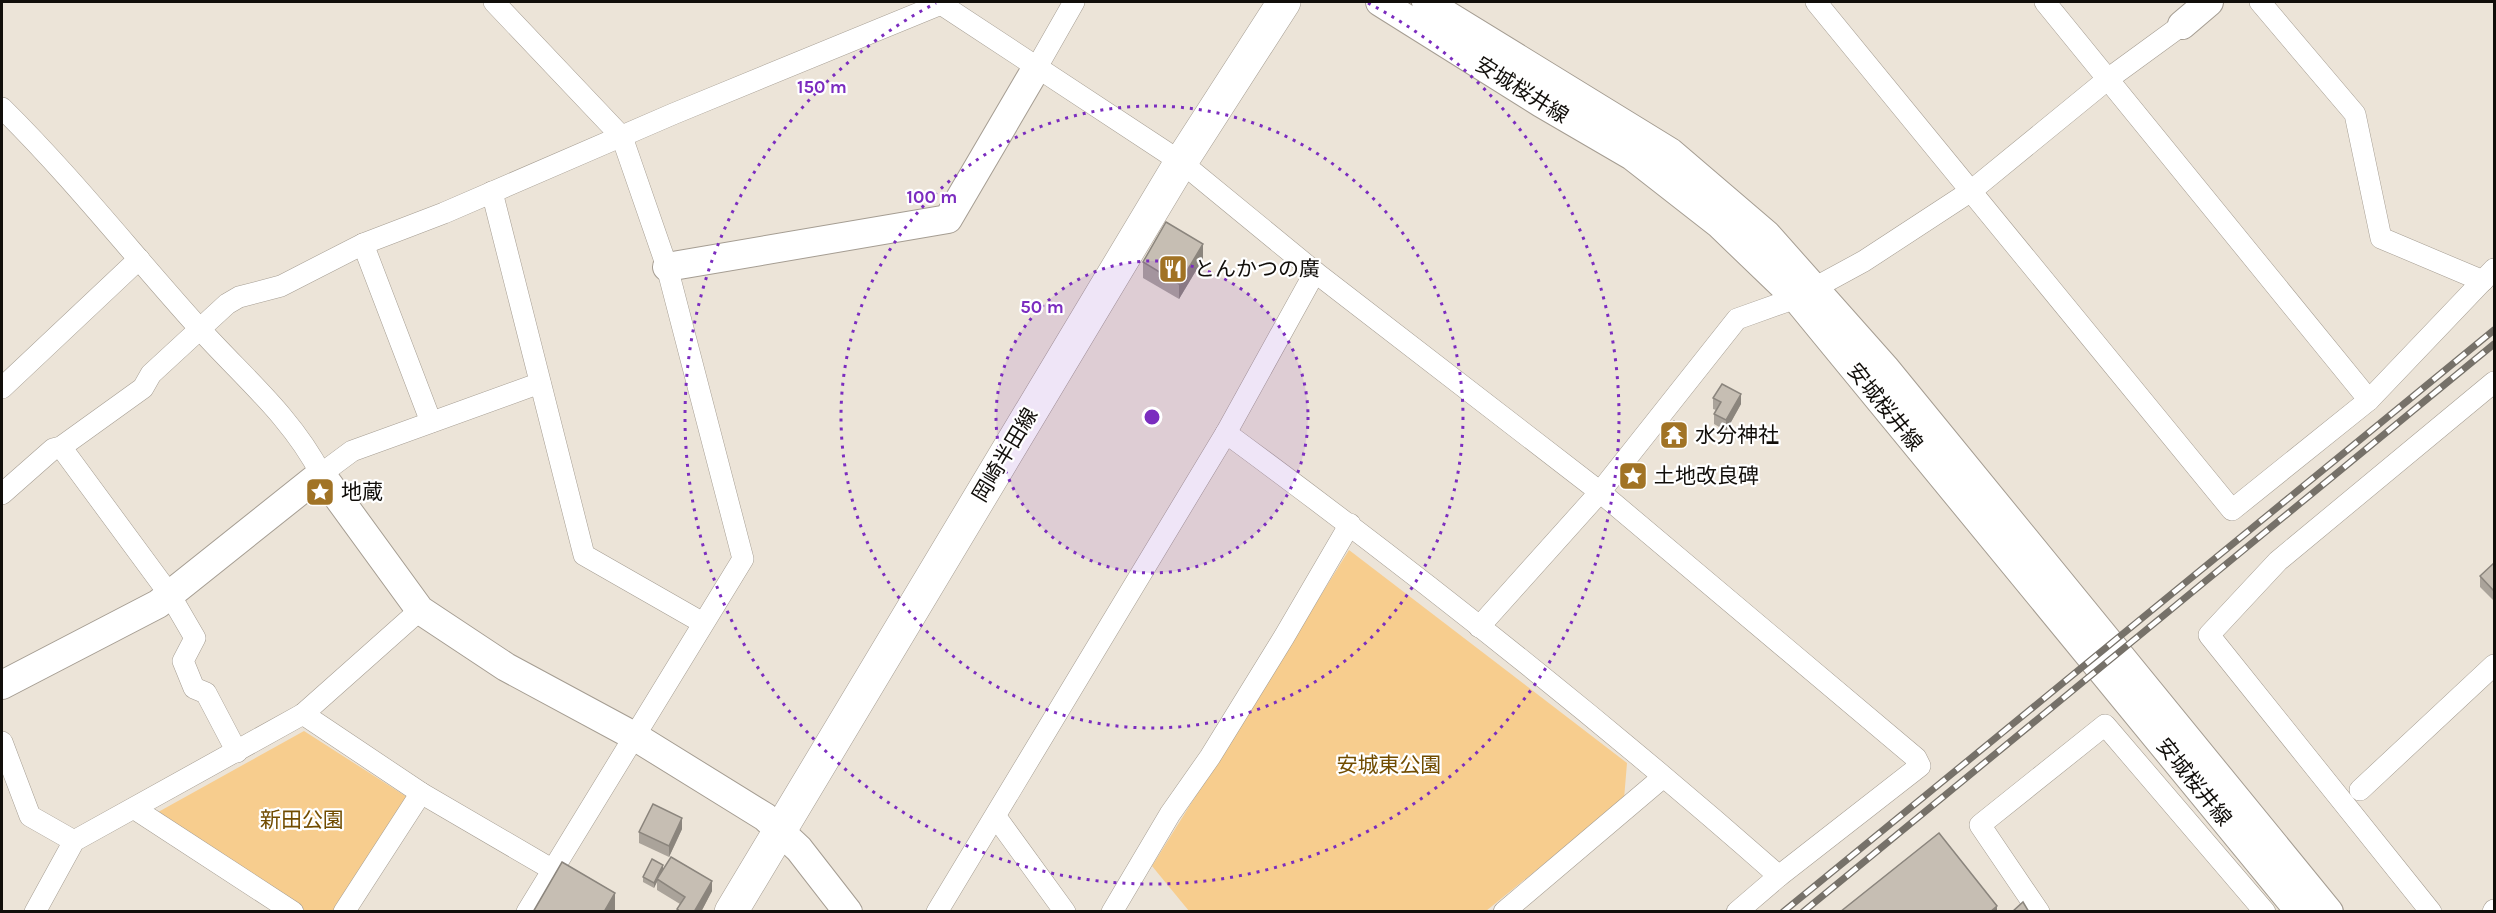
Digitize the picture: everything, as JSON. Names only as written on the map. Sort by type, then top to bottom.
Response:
[{"type":"main road","name":"岡崎半田線","points":[[731,912],[779,828],[1181,162],[1284,2]]},
{"type":"main road","name":"安城桜井線","points":[[1380,2],[1424,7],[1632,156],[1805,292],[1909,397],[2329,912]]},
{"type":"main road","points":[[2182,25],[2209,2]]},
{"type":"main road","points":[[667,267],[948,219],[1037,67]]},
{"type":"main road","name":"安城桜井線","points":[[1805,292],[2300,912]]},
{"type":"main road","points":[[2,685],[158,604],[321,474],[420,610],[506,667],[634,736],[779,828],[799,849],[848,912]]},
{"type":"street","points":[[494,2],[622,137],[667,267],[743,559],[527,912]]},
{"type":"street","points":[[1037,67],[1074,2]]},
{"type":"street","points":[[1816,2],[2232,510],[2369,400],[2491,274],[2381,238],[2355,114],[2260,2]]},
{"type":"street","points":[[2045,2],[2369,400]]},
{"type":"street","points":[[2,494],[53,449],[61,447],[143,388],[151,374],[227,304],[239,297],[281,286],[363,244],[941,4],[1181,162],[1315,272],[1600,492],[1916,758],[1920,766],[1779,876],[1737,912]]},
{"type":"street","points":[[1479,627],[1600,492],[1737,319],[1805,292],[1864,261],[1971,191],[2108,79],[2182,25]]},
{"type":"street","points":[[2,108],[200,330],[262,391],[309,451],[321,474],[352,451],[540,383]]},
{"type":"street","points":[[492,192],[584,555],[703,623]]},
{"type":"street","points":[[363,244],[431,422]]},
{"type":"street","points":[[2,388],[139,259]]},
{"type":"street","points":[[937,912],[1226,433],[1315,272]]},
{"type":"street","points":[[2431,912],[2209,634],[2278,561],[2494,382]]},
{"type":"street","points":[[1226,433],[1350,524],[1479,627],[1779,876]]},
{"type":"street","points":[[61,447],[170,595],[195,638],[183,661],[194,688],[206,693],[237,752]]},
{"type":"street","points":[[1112,912],[1170,814],[1210,757],[1284,637],[1350,524]]},
{"type":"street","points":[[35,912],[74,841],[303,714],[420,610]]},
{"type":"street","points":[[2360,790],[2494,665]]},
{"type":"street","points":[[303,714],[421,793],[553,870]]},
{"type":"street","points":[[2039,912],[1980,825],[2106,725],[2265,912]]},
{"type":"street","points":[[2,742],[30,816],[74,841]]},
{"type":"street","points":[[1504,912],[1662,777]]},
{"type":"street","points":[[344,912],[421,793]]},
{"type":"street","points":[[135,809],[293,912]]},
{"type":"street","points":[[996,817],[1065,912]]},
{"type":"green space","name":"安城東公園","points":[[1349,550],[1627,763],[1624,799],[1486,911],[1189,911],[1152,866]]},
{"type":"green space","name":"新田公園","points":[[304,731],[407,797],[336,911],[302,911],[151,816]]},
{"type":"building","points":[[1166,222],[1203,244],[1179,284],[1143,262]]},
{"type":"building","points":[[1722,384],[1741,394],[1726,420],[1714,414],[1721,402],[1713,398]]},
{"type":"building","points":[[1674,421],[1682,429],[1673,438],[1665,430]]},
{"type":"building","points":[[2494,563],[2494,591],[2480,576]]},
{"type":"building","points":[[653,804],[682,818],[669,846],[639,832]]},
{"type":"building","points":[[1939,833],[1997,906],[1990,912],[1840,912]]},
{"type":"building","points":[[671,857],[712,881],[694,912],[681,912],[677,909],[685,897],[657,879]]},
{"type":"building","points":[[652,859],[663,865],[654,883],[643,877]]},
{"type":"building","points":[[562,862],[615,893],[604,912],[533,912]]},
{"type":"building","points":[[2023,902],[2029,912],[2012,912]]},
{"type":"railway","points":[[1783,912],[2494,330]]},
{"type":"railway","points":[[1803,912],[2494,344]]},
{"type":"place","name":"とんかつの廣","points":[[1173,269]]},
{"type":"place","name":"水分神社","points":[[1674,435]]},
{"type":"place","name":"土地改良碑","points":[[1633,476]]},
{"type":"place","name":"地蔵","points":[[320,492]]}]
